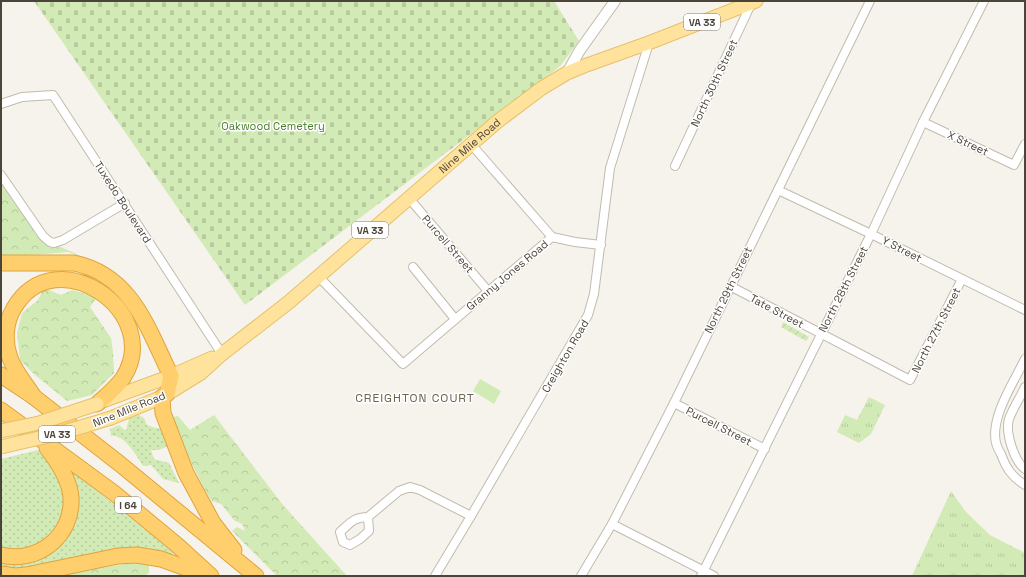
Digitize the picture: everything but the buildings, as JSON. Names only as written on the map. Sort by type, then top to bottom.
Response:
[{"type":"highway","points":[[1,262],[74,263],[84,265],[111,278],[122,288],[138,310],[171,376],[164,396],[163,413],[186,473],[213,522],[251,571]]},
{"type":"highway","points":[[34,397],[15,368],[8,353],[6,334],[10,318],[19,302],[25,295],[36,287],[57,280],[70,280],[90,285],[110,300],[123,317],[130,333],[132,347],[129,366],[119,383],[97,404]]},
{"type":"highway","name":"I 64","points":[[1,375],[34,397],[120,464],[251,571]]},
{"type":"highway","name":"I 64","points":[[1,410],[114,493],[177,545],[210,576]]},
{"type":"highway","points":[[1,555],[20,557],[40,552],[57,539],[68,521],[71,508],[71,498],[68,483],[59,466],[41,439]]},
{"type":"highway","points":[[1,574],[15,576],[26,575],[118,556],[137,555],[161,559],[210,576]]},
{"type":"main road","name":"Nine Mile Road","points":[[1,447],[61,433],[111,418],[164,396],[201,373],[222,354],[269,318],[408,197],[522,101],[567,73],[649,43],[753,2]]},
{"type":"main road","name":"Nine Mile Road","points":[[1,431],[39,423],[97,404],[171,376],[222,354]]},
{"type":"street","points":[[567,73],[581,49],[615,1]]},
{"type":"street","name":"North 29th Street","points":[[582,576],[612,524],[674,402],[870,1]]},
{"type":"street","name":"North 28th Street","points":[[702,573],[871,234],[923,122],[984,1]]},
{"type":"street","name":"North 30th Street","points":[[674,166],[753,2]]},
{"type":"street","name":"Creighton Road","points":[[437,575],[588,315],[594,294],[610,168],[649,43]]},
{"type":"street","name":"Tuxedo Boulevard","points":[[1,104],[22,97],[53,95],[222,354]]},
{"type":"street","name":"X Street","points":[[923,122],[1014,165],[1025,144]]},
{"type":"street","points":[[471,144],[552,237],[575,242],[601,245]]},
{"type":"street","points":[[1,175],[43,236],[50,242],[58,242],[124,203]]},
{"type":"street","name":"Y Street","points":[[778,190],[1025,310]]},
{"type":"street","name":"Purcell Street","points":[[408,197],[488,290]]},
{"type":"street","name":"Granny Jones Road","points":[[318,276],[403,364],[552,237]]},
{"type":"street","points":[[413,267],[458,316]]},
{"type":"street","name":"North 27th Street","points":[[910,380],[962,279]]},
{"type":"street","name":"Tate Street","points":[[730,286],[910,380]]},
{"type":"street","points":[[1025,359],[999,412],[996,431],[996,442],[1006,468],[1016,479],[1025,485]]},
{"type":"street","points":[[1025,387],[1009,420],[1010,438],[1015,456],[1021,466],[1025,469]]},
{"type":"street","name":"Purcell Street","points":[[674,402],[764,449]]},
{"type":"street","points":[[368,517],[399,491],[410,487],[420,490],[471,516]]},
{"type":"street","points":[[612,524],[702,573],[714,576]]},
{"type":"green space","name":"Oakwood Cemetery","points":[[34,1],[554,1],[579,41],[561,65],[554,71],[245,305]]},
{"type":"green space","points":[[1,181],[37,236],[85,258],[68,252],[1,256]]},
{"type":"green space","points":[[44,288],[61,295],[72,290],[97,297],[90,307],[111,338],[114,373],[92,395],[67,401],[35,375],[20,360],[17,333],[22,313],[38,300]]},
{"type":"green space","points":[[783,322],[809,337],[806,341],[781,327]]},
{"type":"green space","points":[[480,379],[501,391],[494,404],[473,391]]},
{"type":"green space","points":[[869,397],[885,405],[871,434],[859,443],[837,432],[845,415],[857,420]]},
{"type":"green space","points":[[138,414],[144,418],[147,425],[156,428],[163,428],[168,446],[159,450],[151,450],[154,459],[169,463],[179,483],[163,479],[151,465],[143,466],[130,446],[121,438],[111,436],[110,429],[119,425],[126,431],[129,418]]},
{"type":"green space","points":[[214,415],[283,505],[347,576],[277,576],[232,531],[237,527],[245,531],[242,524],[235,521],[221,504],[212,501],[169,418],[178,416],[190,430]]},
{"type":"green space","points":[[38,450],[50,463],[67,497],[59,528],[33,550],[1,550],[1,459]]},
{"type":"green space","points":[[70,469],[174,553],[167,556],[26,571],[1,570],[1,561],[37,560],[58,548],[70,534],[76,515]]},
{"type":"green space","points":[[951,491],[966,512],[990,535],[1025,553],[1025,576],[912,576]]},
{"type":"green space","points":[[131,563],[149,564],[149,573],[144,576],[53,576]]},
{"type":"district","name":"CREIGHTON COURT","points":[[415,398]]}]
